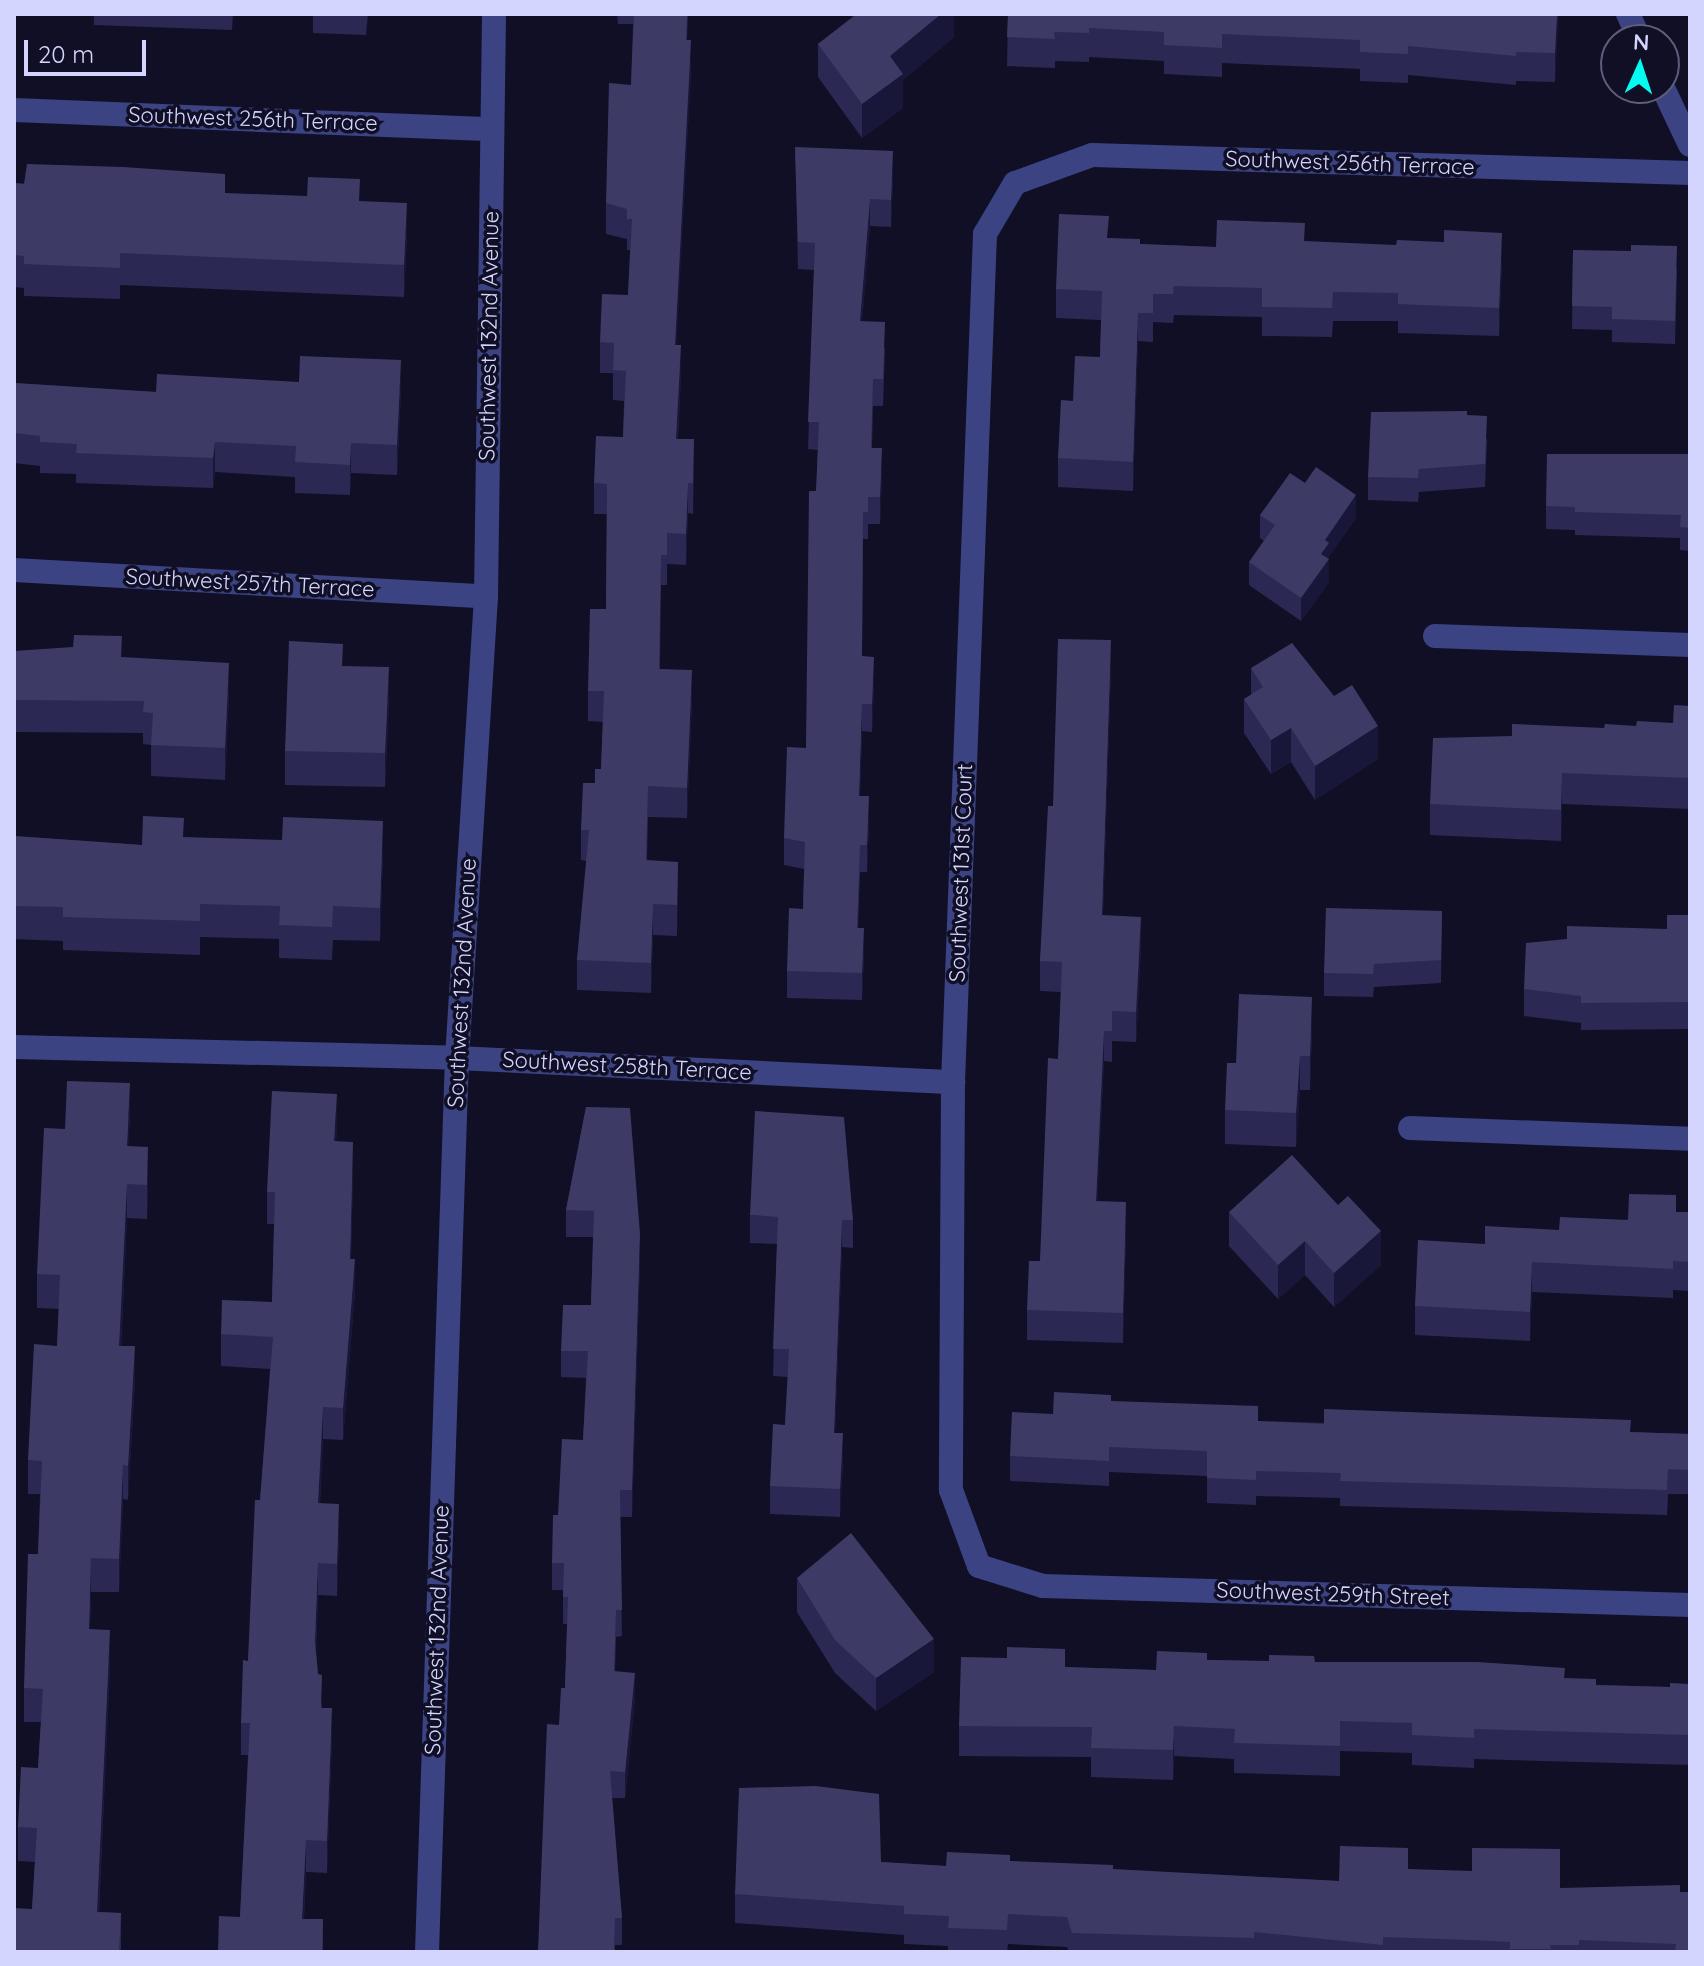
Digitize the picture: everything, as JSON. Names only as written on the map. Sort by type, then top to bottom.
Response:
[{"type":"street","name":"Southwest 132nd Avenue","points":[[427,1952],[457,1058],[486,596],[494,14]]},
{"type":"street","points":[[1671,104],[1690,145]]},
{"type":"street","name":"Southwest 256th Terrace","points":[[14,110],[492,129]]},
{"type":"street","name":"Southwest 256th Terrace","points":[[1015,183],[1092,155],[1690,173]]},
{"type":"street","name":"Southwest 131st Court","points":[[979,1566],[951,1490],[953,1082],[985,234],[1015,183]]},
{"type":"street","name":"Southwest 257th Terrace","points":[[14,570],[486,596]]},
{"type":"street","points":[[1435,636],[1690,645]]},
{"type":"street","name":"Southwest 258th Terrace","points":[[14,1047],[457,1058],[953,1082]]},
{"type":"street","points":[[1410,1128],[1690,1139]]},
{"type":"street","name":"Southwest 259th Street","points":[[979,1566],[1043,1586],[1690,1605]]},
{"type":"building","points":[[634,14],[687,14],[686,40],[691,40],[675,345],[681,345],[676,439],[694,439],[693,483],[688,483],[686,534],[667,533],[667,555],[661,555],[659,669],[692,670],[687,788],[648,786],[646,860],[678,862],[677,905],[653,904],[651,963],[577,960],[589,830],[581,830],[583,783],[595,783],[595,769],[601,769],[604,691],[588,691],[590,609],[606,609],[607,484],[594,483],[596,436],[623,437],[626,371],[613,370],[614,343],[600,342],[602,294],[628,295],[632,219],[627,219],[627,209],[606,203],[609,83],[631,85]]},
{"type":"building","points":[[857,14],[941,14],[890,56],[903,74],[862,104],[818,44]]},
{"type":"building","points":[[1008,14],[1557,14],[1555,53],[1516,52],[1516,56],[1408,46],[1408,54],[1360,52],[1360,40],[1222,34],[1222,48],[1164,45],[1164,32],[1089,28],[1089,33],[1054,32],[1055,39],[1007,37]]},
{"type":"building","points":[[795,147],[893,151],[891,200],[870,199],[860,321],[885,322],[883,379],[873,379],[871,448],[882,448],[880,497],[868,497],[868,512],[863,512],[862,656],[874,657],[872,704],[862,704],[859,796],[869,796],[867,845],[860,845],[857,928],[864,928],[862,973],[787,971],[789,908],[803,909],[805,842],[784,838],[787,747],[806,748],[809,491],[816,491],[819,422],[808,422],[815,243],[798,242]]},
{"type":"building","points":[[27,164],[225,174],[225,193],[307,196],[308,177],[360,179],[359,201],[407,203],[404,265],[120,253],[120,268],[24,264],[24,256],[14,255],[14,183],[24,184]]},
{"type":"building","points":[[1059,214],[1109,216],[1107,238],[1140,239],[1140,244],[1216,247],[1217,220],[1305,223],[1304,241],[1396,245],[1397,240],[1444,242],[1444,230],[1502,233],[1499,308],[1398,304],[1398,293],[1333,292],[1332,308],[1262,307],[1262,288],[1174,286],[1173,294],[1153,294],[1153,313],[1138,313],[1133,462],[1058,458],[1061,400],[1073,401],[1075,356],[1100,357],[1102,291],[1056,289]]},
{"type":"building","points":[[1631,245],[1677,246],[1675,321],[1612,319],[1612,307],[1572,306],[1573,250],[1631,251]]},
{"type":"building","points":[[300,356],[401,360],[397,445],[351,443],[350,465],[295,462],[296,446],[215,442],[213,458],[76,453],[77,444],[40,442],[40,436],[14,433],[14,383],[156,392],[157,374],[299,382]]},
{"type":"building","points":[[1467,411],[1467,415],[1487,416],[1485,464],[1419,469],[1418,478],[1368,477],[1371,412]]},
{"type":"building","points":[[1547,454],[1690,454],[1690,528],[1680,527],[1681,515],[1575,512],[1575,507],[1546,506]]},
{"type":"building","points":[[1316,467],[1356,495],[1325,540],[1329,543],[1321,554],[1329,559],[1301,598],[1249,562],[1275,525],[1260,515],[1290,473],[1305,483]]},
{"type":"building","points":[[74,635],[122,636],[121,657],[229,663],[225,748],[151,745],[153,713],[143,712],[144,701],[14,700],[14,651],[73,647]]},
{"type":"building","points":[[1058,639],[1111,640],[1102,915],[1141,917],[1136,1012],[1112,1011],[1112,1031],[1104,1031],[1096,1201],[1126,1202],[1123,1313],[1027,1310],[1029,1261],[1040,1261],[1048,1058],[1058,1059],[1062,962],[1040,961],[1048,806],[1053,806]]},
{"type":"building","points":[[289,641],[343,644],[342,666],[389,667],[385,753],[285,751]]},
{"type":"building","points":[[1292,643],[1334,696],[1352,685],[1378,726],[1315,766],[1291,728],[1271,740],[1244,699],[1263,687],[1251,668]]},
{"type":"building","points":[[1674,705],[1690,706],[1690,778],[1562,773],[1561,810],[1430,804],[1433,738],[1512,736],[1512,724],[1604,728],[1605,724],[1636,726],[1637,721],[1673,723]]},
{"type":"building","points":[[143,816],[184,818],[183,837],[282,840],[283,817],[383,821],[380,908],[333,906],[332,927],[279,925],[280,906],[200,904],[200,921],[63,917],[63,907],[14,906],[14,836],[142,845]]},
{"type":"building","points":[[1326,908],[1442,911],[1441,960],[1374,964],[1373,974],[1324,973]]},
{"type":"building","points":[[1667,915],[1690,915],[1690,1002],[1581,1003],[1581,996],[1524,989],[1526,943],[1567,939],[1567,926],[1667,929]]},
{"type":"building","points":[[1239,994],[1312,997],[1310,1056],[1300,1056],[1296,1113],[1225,1110],[1227,1063],[1236,1063]]},
{"type":"building","points":[[67,1081],[130,1083],[127,1146],[148,1147],[147,1185],[127,1184],[119,1346],[135,1346],[128,1466],[123,1465],[119,1559],[91,1558],[89,1629],[110,1630],[97,1912],[121,1913],[119,1952],[14,1952],[15,1908],[32,1909],[37,1828],[18,1827],[21,1767],[38,1768],[43,1689],[24,1688],[28,1554],[38,1554],[42,1461],[28,1460],[34,1344],[57,1346],[60,1275],[37,1274],[44,1128],[65,1129]]},
{"type":"building","points":[[272,1091],[337,1094],[334,1141],[353,1142],[350,1259],[355,1259],[343,1408],[323,1407],[318,1503],[339,1504],[337,1564],[318,1563],[315,1641],[318,1674],[322,1675],[321,1708],[332,1708],[327,1841],[306,1840],[302,1919],[323,1919],[322,1952],[218,1952],[219,1916],[240,1917],[250,1723],[241,1723],[243,1660],[248,1661],[255,1500],[260,1500],[273,1337],[221,1334],[222,1300],[272,1302],[275,1192],[267,1192]]},
{"type":"building","points":[[586,1107],[630,1108],[640,1234],[632,1490],[620,1490],[622,1610],[616,1610],[614,1671],[635,1673],[625,1772],[610,1771],[622,1918],[615,1918],[614,1952],[538,1952],[547,1724],[559,1725],[561,1688],[565,1688],[568,1597],[563,1597],[564,1563],[552,1563],[553,1515],[558,1515],[562,1439],[583,1440],[588,1351],[561,1351],[563,1305],[591,1305],[594,1211],[566,1210]]},
{"type":"building","points":[[755,1111],[844,1117],[853,1220],[842,1220],[834,1433],[843,1433],[840,1489],[770,1486],[773,1424],[785,1425],[789,1349],[773,1349],[778,1217],[750,1215]]},
{"type":"building","points":[[1292,1155],[1338,1205],[1348,1196],[1381,1231],[1334,1273],[1305,1241],[1278,1265],[1229,1212]]},
{"type":"building","points":[[1629,1194],[1676,1195],[1676,1212],[1690,1212],[1690,1262],[1673,1261],[1673,1269],[1532,1262],[1530,1312],[1415,1306],[1418,1240],[1485,1244],[1485,1226],[1559,1230],[1560,1217],[1628,1220]]},
{"type":"building","points":[[1054,1392],[1111,1395],[1111,1401],[1258,1406],[1258,1421],[1324,1424],[1324,1409],[1631,1420],[1630,1432],[1690,1434],[1690,1470],[1668,1469],[1667,1490],[1340,1481],[1341,1473],[1256,1471],[1256,1480],[1207,1478],[1207,1451],[1109,1447],[1109,1461],[1010,1456],[1012,1412],[1053,1414]]},
{"type":"building","points":[[851,1533],[934,1639],[876,1678],[835,1640],[797,1578]]},
{"type":"building","points":[[1007,1647],[1065,1649],[1065,1667],[1156,1670],[1157,1651],[1207,1653],[1207,1660],[1269,1661],[1269,1655],[1314,1656],[1315,1662],[1477,1662],[1565,1668],[1564,1678],[1596,1679],[1596,1685],[1670,1687],[1670,1683],[1690,1684],[1690,1735],[1474,1729],[1474,1738],[1412,1735],[1412,1723],[1340,1721],[1340,1746],[1234,1743],[1235,1729],[1174,1726],[1173,1750],[1091,1748],[1092,1727],[959,1726],[961,1657],[1007,1658]]},
{"type":"building","points":[[816,1786],[879,1794],[881,1862],[946,1866],[947,1852],[1010,1855],[1010,1861],[1113,1865],[1113,1869],[1339,1881],[1340,1846],[1408,1848],[1408,1869],[1472,1871],[1472,1848],[1560,1849],[1560,1888],[1680,1885],[1680,1892],[1690,1892],[1690,1952],[1675,1952],[1676,1944],[1579,1940],[1579,1945],[1550,1945],[1551,1949],[1510,1949],[1510,1942],[1383,1937],[1383,1945],[1254,1932],[1254,1938],[1072,1933],[1067,1917],[1008,1914],[1007,1930],[948,1928],[949,1916],[904,1914],[904,1906],[735,1894],[739,1788]]}]
